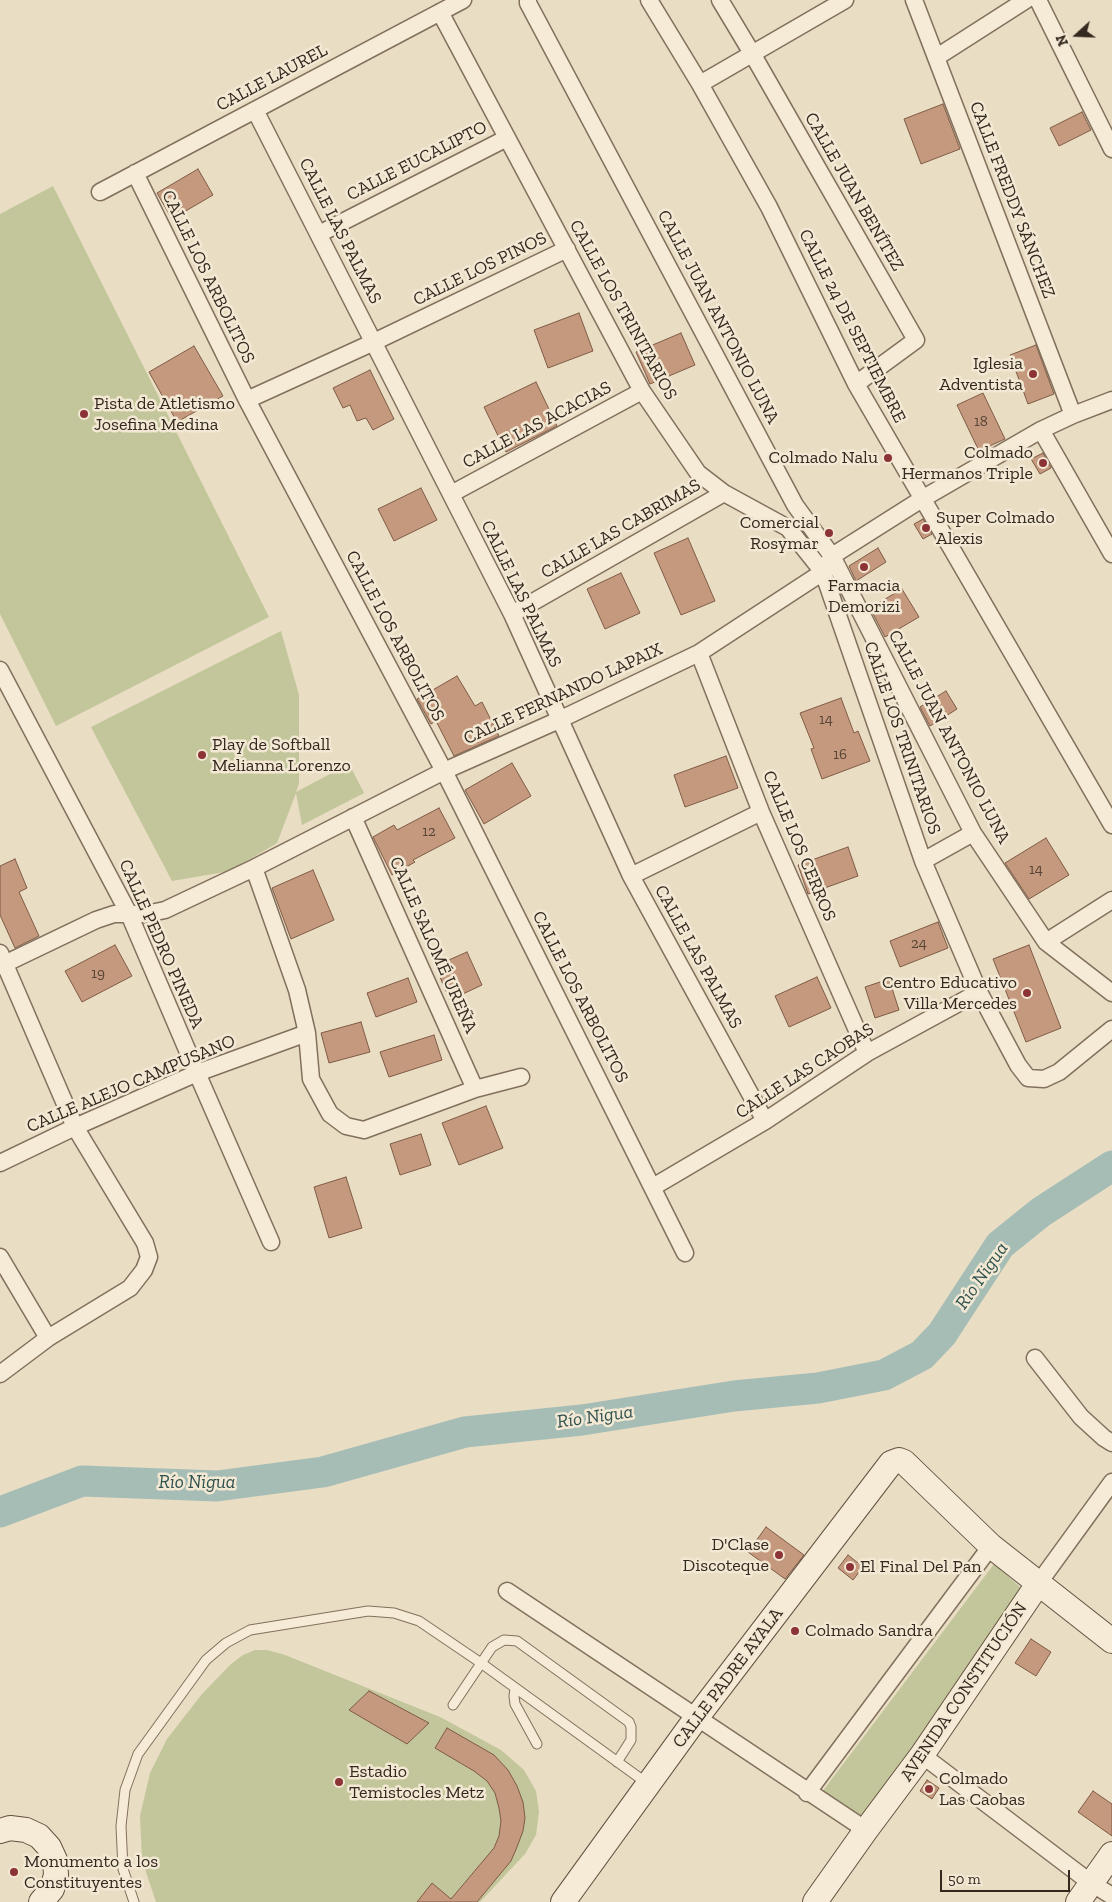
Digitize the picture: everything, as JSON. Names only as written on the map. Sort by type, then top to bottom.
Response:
[{"type":"main road","name":"CALLE PADRE AYALA","points":[[569,1900],[648,1784],[697,1717],[891,1463],[899,1460],[904,1462],[991,1546]]},
{"type":"main road","points":[[991,1546],[1112,1641]]},
{"type":"main road","name":"AVENIDA CONSTITUCIÓN","points":[[815,1902],[922,1755],[1038,1584]]},
{"type":"main road","points":[[0,1813],[39,1836],[49,1847],[55,1860],[56,1875],[52,1889],[42,1902]]},
{"type":"main road","points":[[0,1831],[10,1828],[26,1830]]},
{"type":"main road","points":[[1085,1893],[1112,1854]]},
{"type":"street","name":"CALLE LAUREL","points":[[100,192],[463,0]]},
{"type":"street","name":"CALLE JUAN ANTONIO LUNA","points":[[528,0],[795,505],[832,556],[974,832],[1046,942],[1112,992]]},
{"type":"street","name":"CALLE 24 DE SEPTIEMBRE","points":[[649,0],[700,84],[769,207],[856,384],[1112,826]]},
{"type":"street","name":"CALLE JUAN BENÍTEZ","points":[[720,0],[753,54],[916,340],[856,384]]},
{"type":"street","points":[[700,84],[845,0]]},
{"type":"street","name":"CALLE FREDDY SÁNCHEZ","points":[[914,0],[1073,414]]},
{"type":"street","points":[[936,57],[1026,0]]},
{"type":"street","points":[[1038,0],[1112,149]]},
{"type":"street","name":"CALLE LOS TRINITARIOS","points":[[440,12],[642,391],[698,473],[724,493],[788,528],[823,572],[922,861],[979,992],[1018,1065],[1028,1078],[1044,1079],[1059,1072],[1112,1029]]},
{"type":"street","name":"CALLE LAS PALMAS","points":[[255,110],[512,614],[631,876],[765,1121]]},
{"type":"street","name":"CALLE EUCALIPTO","points":[[319,234],[507,138]]},
{"type":"street","name":"CALLE LOS ARBOLITOS","points":[[135,173],[246,400],[444,771],[685,1253]]},
{"type":"street","name":"CALLE LOS PINOS","points":[[246,400],[374,342],[567,249]]},
{"type":"street","name":"CALLE LAS ACACIAS","points":[[451,494],[642,391]]},
{"type":"street","name":"CALLE FERNANDO LAPAIX","points":[[2,961],[114,914],[146,914],[165,910],[254,868],[444,771],[559,720],[699,653],[823,572],[832,556],[922,499],[1041,430],[1073,414],[1112,400]]},
{"type":"street","points":[[1041,430],[1112,554]]},
{"type":"street","name":"CALLE LAS CABRIMAS","points":[[512,614],[724,493]]},
{"type":"street","name":"CALLE LOS CERROS","points":[[699,653],[760,812],[867,1053]]},
{"type":"street","name":"CALLE PEDRO PINEDA","points":[[0,670],[6,698],[129,914],[196,1074],[271,1242]]},
{"type":"street","points":[[631,876],[760,812]]},
{"type":"street","name":"CALLE SALOMÉ UREÑA","points":[[353,817],[475,1089]]},
{"type":"street","points":[[922,861],[974,832]]},
{"type":"street","points":[[254,868],[297,990],[307,1033],[310,1079],[330,1114],[346,1126],[364,1130],[475,1089],[522,1077]]},
{"type":"street","points":[[1046,942],[1112,900]]},
{"type":"street","points":[[0,1374],[48,1338],[130,1288],[144,1270],[149,1256],[144,1243],[75,1127],[2,961]]},
{"type":"street","name":"CALLE LAS CAOBAS","points":[[653,1187],[765,1121],[867,1053],[979,992]]},
{"type":"street","name":"CALLE ALEJO CAMPUSANO","points":[[0,1163],[75,1127],[196,1074],[307,1033]]},
{"type":"street","points":[[0,1257],[48,1338]]},
{"type":"street","points":[[1035,1358],[1081,1417],[1112,1443]]},
{"type":"street","name":"AVENIDA CONSTITUCIÓN","points":[[1038,1584],[1112,1482]]},
{"type":"street","points":[[807,1792],[991,1546]]},
{"type":"street","points":[[507,1591],[866,1830]]},
{"type":"street","points":[[922,1755],[1085,1893],[1112,1896]]},
{"type":"lane","points":[[134,1902],[123,1869],[121,1826],[125,1790],[138,1754],[206,1660],[226,1644],[250,1630],[368,1611],[394,1612],[419,1621],[481,1663],[648,1784]]},
{"type":"lane","points":[[454,1705],[492,1647],[504,1640],[517,1641],[624,1717],[631,1727],[632,1740],[617,1762]]},
{"type":"lane","points":[[515,1688],[515,1704],[537,1744]]},
{"type":"green space","name":"Pista de Atletismo Josefina Medina","points":[[53,186],[269,617],[56,726],[0,614],[0,214]]},
{"type":"green space","name":"Play de Softball Melianna Lorenzo","points":[[281,631],[299,695],[299,783],[296,792],[349,764],[364,793],[302,825],[296,793],[277,843],[230,871],[172,881],[91,727]]},
{"type":"green space","points":[[994,1564],[1027,1593],[868,1822],[822,1792]]},
{"type":"green space","name":"Estadio Temistocles Metz","points":[[255,1650],[267,1650],[285,1655],[440,1717],[501,1750],[524,1770],[536,1791],[539,1812],[536,1835],[525,1854],[480,1902],[156,1902],[142,1860],[140,1816],[150,1773],[167,1739],[202,1694],[231,1664],[243,1655]]},
{"type":"building","points":[[943,104],[960,149],[921,164],[904,119]]},
{"type":"building","points":[[1082,112],[1091,130],[1059,146],[1050,128]]},
{"type":"building","points":[[198,169],[213,195],[172,219],[157,193]]},
{"type":"building","points":[[579,313],[593,351],[548,368],[534,330]]},
{"type":"building","points":[[681,333],[695,365],[650,384],[636,352]]},
{"type":"building","name":"Iglesia Adventista","points":[[1036,345],[1054,394],[1028,404],[1010,355]]},
{"type":"building","points":[[194,346],[223,396],[177,422],[149,372]]},
{"type":"building","points":[[370,370],[394,419],[373,430],[366,418],[357,421],[350,405],[343,408],[333,388]]},
{"type":"building","points":[[536,382],[557,426],[506,452],[484,407]]},
{"type":"building","points":[[983,393],[1005,439],[979,451],[957,405]]},
{"type":"building","name":"Colmado Hermanos Triple","points":[[1043,453],[1051,468],[1040,474],[1031,459]]},
{"type":"building","points":[[421,488],[437,520],[394,541],[378,509]]},
{"type":"building","name":"Super Colmado Alexis","points":[[923,519],[932,534],[923,539],[914,524]]},
{"type":"building","points":[[688,538],[715,601],[681,615],[654,553]]},
{"type":"building","name":"Farmacia Demorizi","points":[[878,548],[886,562],[856,581],[849,566]]},
{"type":"building","points":[[621,573],[640,613],[605,629],[587,589]]},
{"type":"building","points":[[902,589],[919,617],[885,637],[870,608]]},
{"type":"building","points":[[457,676],[475,706],[482,702],[499,736],[454,756],[436,721],[431,724],[417,699]]},
{"type":"building","points":[[946,691],[957,709],[930,726],[920,707]]},
{"type":"building","points":[[841,698],[854,733],[858,731],[870,761],[822,779],[811,749],[814,748],[800,713]]},
{"type":"building","points":[[726,756],[738,788],[685,807],[674,775]]},
{"type":"building","points":[[512,763],[531,796],[484,824],[465,790]]},
{"type":"building","points":[[439,808],[455,838],[413,860],[415,862],[392,875],[373,837],[394,825],[397,830]]},
{"type":"building","points":[[1046,838],[1069,875],[1029,899],[1005,863]]},
{"type":"building","points":[[848,847],[858,876],[808,894],[798,865]]},
{"type":"building","points":[[15,859],[27,888],[19,892],[39,936],[15,948],[0,915],[0,866]]},
{"type":"building","points":[[313,870],[334,920],[291,939],[272,888]]},
{"type":"building","points":[[938,922],[948,948],[900,967],[890,941]]},
{"type":"building","points":[[115,945],[132,976],[82,1002],[65,971]]},
{"type":"building","name":"Centro Educativo Villa Mercedes","points":[[1029,945],[1061,1028],[1026,1042],[993,959]]},
{"type":"building","points":[[467,952],[482,985],[450,1000],[435,966]]},
{"type":"building","points":[[817,977],[831,1008],[789,1027],[775,996]]},
{"type":"building","points":[[408,978],[417,1002],[376,1017],[367,993]]},
{"type":"building","points":[[889,979],[899,1010],[875,1018],[865,987]]},
{"type":"building","points":[[361,1022],[370,1052],[329,1063],[321,1033]]},
{"type":"building","points":[[434,1035],[442,1060],[389,1077],[380,1052]]},
{"type":"building","points":[[486,1106],[503,1148],[459,1165],[442,1123]]},
{"type":"building","points":[[421,1134],[431,1165],[400,1175],[390,1144]]},
{"type":"building","points":[[346,1177],[362,1228],[329,1238],[314,1187]]},
{"type":"building","name":"D'Clase Discoteque","points":[[766,1527],[804,1555],[785,1579],[748,1552]]},
{"type":"building","name":"El Final Del Pan","points":[[848,1555],[863,1567],[853,1580],[838,1568]]},
{"type":"building","points":[[1031,1639],[1051,1652],[1036,1676],[1015,1663]]},
{"type":"building","points":[[369,1691],[429,1723],[407,1744],[349,1710]]},
{"type":"building","points":[[447,1728],[494,1755],[508,1770],[523,1802],[525,1818],[523,1831],[511,1861],[477,1902],[417,1902],[432,1883],[451,1899],[494,1848],[499,1836],[501,1821],[499,1808],[495,1793],[487,1781],[435,1748]]},
{"type":"building","name":"Colmado Las Caobas","points":[[927,1780],[939,1788],[932,1799],[920,1791]]},
{"type":"building","points":[[1093,1791],[1112,1804],[1112,1836],[1078,1812]]},
{"type":"waterway","name":"Río Nigua","points":[[0,1512],[82,1481],[217,1486],[323,1472],[465,1432],[582,1420],[734,1396],[818,1388],[884,1375],[922,1355],[942,1334],[1000,1245],[1041,1212],[1112,1166]]},
{"type":"place","name":"Iglesia Adventista","points":[[1033,374]]},
{"type":"place","name":"Pista de Atletismo Josefina Medina","points":[[84,414]]},
{"type":"place","name":"Colmado Nalu","points":[[888,458]]},
{"type":"place","name":"Colmado Hermanos Triple","points":[[1043,463]]},
{"type":"place","name":"Super Colmado Alexis","points":[[926,528]]},
{"type":"place","name":"Comercial Rosymar","points":[[829,533]]},
{"type":"place","name":"Farmacia Demorizi","points":[[864,567]]},
{"type":"place","name":"Play de Softball Melianna Lorenzo","points":[[202,755]]},
{"type":"place","name":"Centro Educativo Villa Mercedes","points":[[1027,993]]},
{"type":"place","name":"D'Clase Discoteque","points":[[779,1555]]},
{"type":"place","name":"El Final Del Pan","points":[[850,1567]]},
{"type":"place","name":"Colmado Sandra","points":[[795,1631]]},
{"type":"place","name":"Estadio Temistocles Metz","points":[[339,1782]]},
{"type":"place","name":"Colmado Las Caobas","points":[[929,1789]]},
{"type":"place","name":"Monumento a los Constituyentes","points":[[14,1872]]}]
